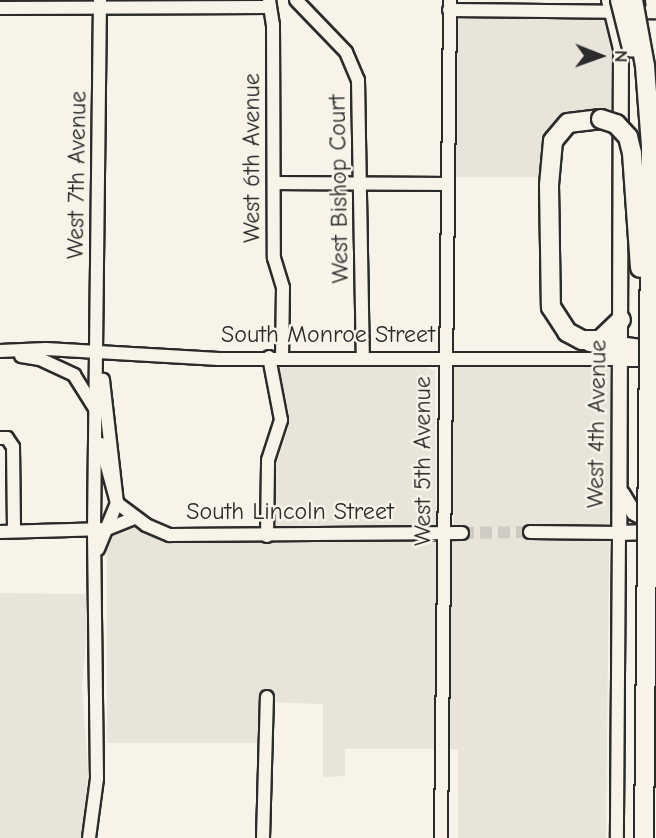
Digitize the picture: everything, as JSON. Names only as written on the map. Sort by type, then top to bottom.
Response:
[{"type":"highway","points":[[633,0],[645,66],[651,145],[644,838]]},
{"type":"highway","points":[[655,0],[656,10]]},
{"type":"highway","points":[[614,4],[651,145]]},
{"type":"highway","points":[[650,419],[632,153],[616,124],[601,119],[578,120],[559,130],[550,160],[551,307],[567,332],[582,340],[621,354],[656,351]]},
{"type":"highway","points":[[582,340],[600,340],[621,320]]},
{"type":"main road","name":"West 4th Avenue","points":[[614,4],[621,48],[619,533]]},
{"type":"main road","name":"South Monroe Street","points":[[621,354],[656,359]]},
{"type":"main road","points":[[620,488],[634,513],[656,524]]},
{"type":"main road","points":[[619,533],[656,532]]},
{"type":"street","name":"West Bishop Court","points":[[296,0],[346,52],[354,68],[363,184],[363,358]]},
{"type":"street","points":[[0,8],[100,4],[269,4]]},
{"type":"street","name":"West 7th Avenue","points":[[89,838],[97,779],[100,4]]},
{"type":"street","name":"West 6th Avenue","points":[[267,536],[268,460],[281,419],[275,357],[283,288],[274,258],[273,25],[269,4]]},
{"type":"street","points":[[450,5],[614,4],[656,10]]},
{"type":"street","name":"West 5th Avenue","points":[[441,838],[450,5]]},
{"type":"street","points":[[274,183],[446,184]]},
{"type":"street","name":"West 7th Avenue","points":[[97,351],[108,406],[117,503],[100,529]]},
{"type":"street","name":"South Monroe Street","points":[[0,352],[97,351],[219,359],[621,354]]},
{"type":"street","name":"West 7th Avenue","points":[[0,352],[40,359],[74,375],[95,407],[104,468],[117,503],[134,518]]},
{"type":"street","points":[[4,438],[13,447],[13,528]]},
{"type":"street","points":[[0,532],[13,528],[100,529],[134,518]]},
{"type":"street","name":"South Lincoln Street","points":[[134,518],[170,535],[462,533]]},
{"type":"street","points":[[530,532],[619,533]]},
{"type":"street","name":"West 4th Avenue","points":[[617,838],[619,533]]},
{"type":"street","points":[[263,838],[267,697]]},
{"type":"shaded area","points":[[455,14],[609,19],[614,41],[613,110],[597,107],[563,118],[543,177],[454,177]]},
{"type":"shaded area","points":[[452,365],[607,366],[611,370],[606,838],[458,838],[458,749],[345,749],[345,776],[323,777],[323,704],[260,702],[260,743],[107,743],[107,536],[132,525],[174,542],[454,539]]},
{"type":"shaded area","points":[[282,367],[425,367],[435,371],[436,525],[277,528],[273,524],[276,466],[288,428],[279,370]]},
{"type":"shaded area","points":[[0,593],[90,594],[82,686],[88,773],[82,838],[0,838]]},
{"type":"tunnel","points":[[462,533],[530,532]]}]
